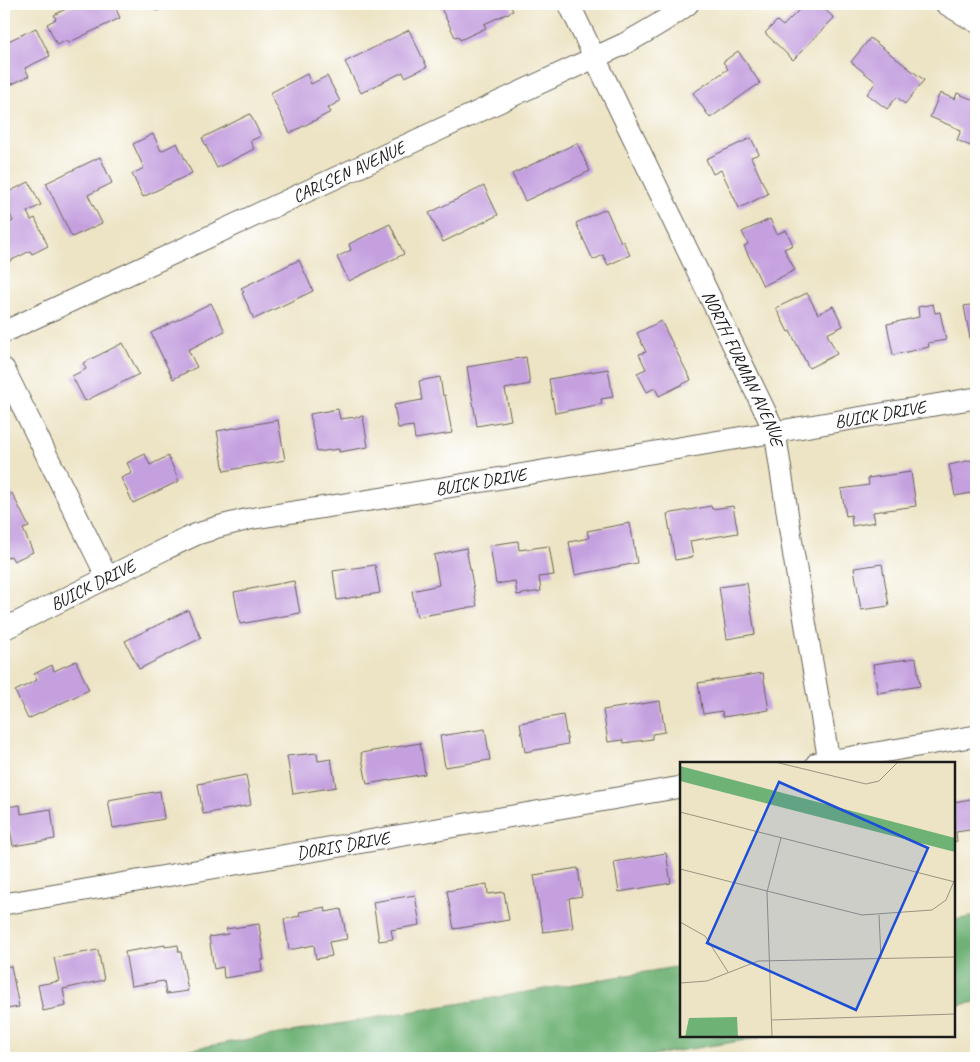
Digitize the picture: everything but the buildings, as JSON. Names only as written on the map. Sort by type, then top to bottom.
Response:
[{"type":"street","name":"NORTH FURMAN AVENUE","points":[[569,4],[775,432],[823,762]]},
{"type":"street","name":"CARLSEN AVENUE","points":[[4,332],[624,44],[653,28],[688,4]]},
{"type":"street","points":[[946,4],[976,22]]},
{"type":"street","points":[[4,369],[107,577]]},
{"type":"street","name":"BUICK DRIVE","points":[[4,629],[197,534],[249,519],[976,398]]},
{"type":"street","points":[[823,762],[976,736]]},
{"type":"street","name":"DORIS DRIVE","points":[[4,904],[680,787]]},
{"type":"green space","points":[[976,916],[976,1002],[955,1006],[955,920]]},
{"type":"green space","points":[[680,966],[680,1037],[765,1037],[635,1058],[137,1058]]}]
